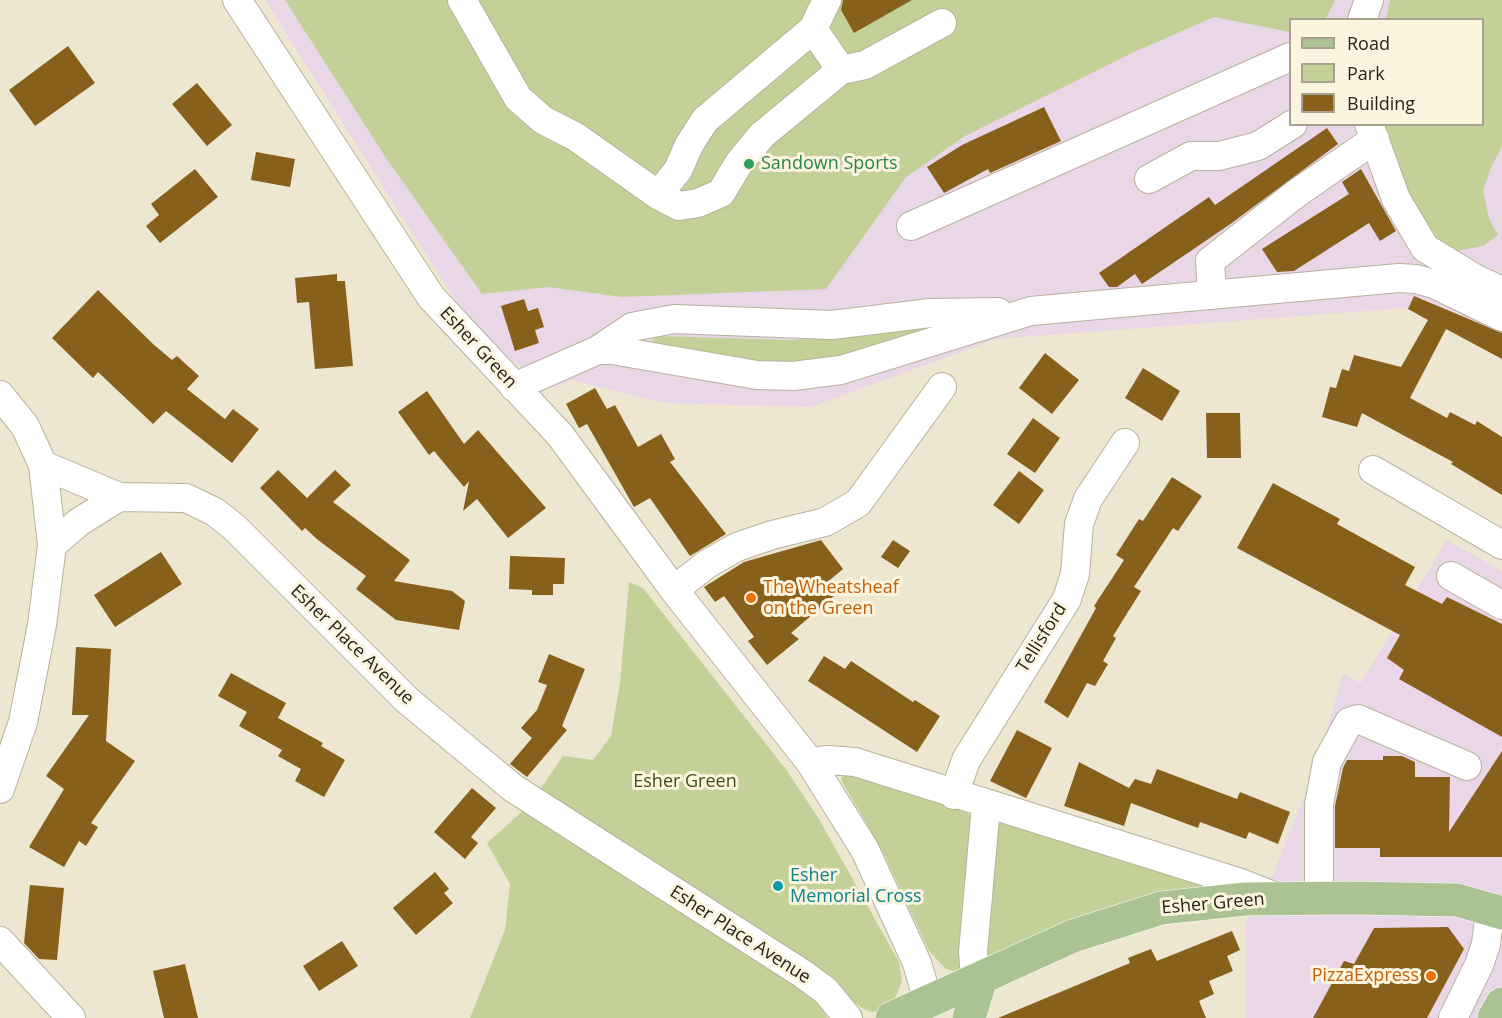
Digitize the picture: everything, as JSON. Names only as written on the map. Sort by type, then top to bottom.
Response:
[{"type":"main road","name":"Esher Green","points":[[930,1009],[981,978],[1073,936],[1161,908],[1202,902],[1279,898],[1457,900],[1501,904]]},
{"type":"main road","points":[[969,1018],[981,978]]},
{"type":"main road","points":[[1492,1018],[1502,1004]]},
{"type":"main road","points":[[892,1018],[930,1009]]},
{"type":"street","name":"Esher Green","points":[[237,0],[431,297],[560,435],[674,590],[810,762],[865,850],[917,963],[930,1009]]},
{"type":"street","points":[[462,0],[518,98],[543,120],[576,137],[658,195],[680,206],[698,203],[721,193],[739,163],[762,135],[842,70],[865,65],[942,23]]},
{"type":"street","points":[[658,195],[678,170],[689,145],[705,120],[813,29],[827,0]]},
{"type":"street","points":[[1363,18],[1369,0]]},
{"type":"street","points":[[813,29],[842,70]]},
{"type":"street","points":[[911,226],[1289,57]]},
{"type":"street","points":[[1149,179],[1191,156],[1220,156],[1258,146],[1290,126]]},
{"type":"street","points":[[1212,294],[1210,261],[1372,132],[1395,199],[1425,248],[1476,279],[1502,291]]},
{"type":"street","points":[[514,387],[598,350],[632,327],[674,319],[832,325],[930,313],[1031,311],[1212,294],[1416,279],[1434,284],[1502,317]]},
{"type":"street","points":[[598,350],[612,350],[757,375],[793,376],[842,370],[1031,311]]},
{"type":"street","points":[[674,590],[707,564],[737,547],[772,535],[825,522],[858,502],[942,387]]},
{"type":"street","points":[[0,395],[25,426],[44,465],[52,545],[42,625],[23,722],[0,789]]},
{"type":"street","name":"Tellisford","points":[[954,795],[966,760],[1067,599],[1075,574],[1079,524],[1088,499],[1125,443]]},
{"type":"street","points":[[44,465],[119,497]]},
{"type":"street","points":[[1373,470],[1502,545]]},
{"type":"street","points":[[52,545],[79,522],[119,497]]},
{"type":"street","name":"Esher Place Avenue","points":[[119,497],[186,498],[214,512],[234,527],[407,700],[513,788],[803,974],[826,991],[848,1018]]},
{"type":"street","points":[[1451,576],[1502,604]]},
{"type":"street","points":[[1319,898],[1319,804],[1327,762],[1349,722],[1358,719],[1467,766]]},
{"type":"street","name":"Esher Green","points":[[810,762],[828,760],[855,762],[986,806],[1238,882],[1279,898]]},
{"type":"street","points":[[981,978],[974,964],[973,952],[986,806]]},
{"type":"street","points":[[1492,1018],[1457,1010],[1486,944],[1488,927],[1501,904]]},
{"type":"street","points":[[0,941],[71,1018]]},
{"type":"shaded area","points":[[265,0],[1502,0],[1502,359],[1406,308],[996,339],[811,407],[664,403],[571,380],[555,388],[518,365],[474,330]]},
{"type":"shaded area","points":[[1447,540],[1502,571],[1502,1018],[1246,1018],[1246,923],[1272,877],[1316,767],[1343,674],[1361,683]]},
{"type":"green space","points":[[285,0],[1335,0],[1326,18],[1289,18],[1289,32],[1214,17],[1132,53],[965,136],[906,177],[826,289],[622,297],[548,287],[482,294],[386,158]]},
{"type":"green space","points":[[1390,0],[1502,0],[1502,147],[1492,165],[1483,190],[1489,219],[1498,235],[1483,246],[1457,251],[1431,236],[1389,156],[1385,126],[1484,126],[1484,18],[1386,18]]},
{"type":"green space","points":[[949,321],[883,351],[770,365],[648,345],[657,336],[793,340],[869,336]]},
{"type":"green space","name":"Esher Green","points":[[629,582],[643,588],[785,768],[819,819],[899,962],[902,981],[893,1004],[881,1011],[871,1012],[862,1008],[841,991],[539,791],[563,756],[593,760],[611,736],[620,683]]},
{"type":"green space","points":[[844,773],[966,810],[971,817],[965,969],[957,972],[946,969],[929,951],[883,852],[841,780]]},
{"type":"green space","points":[[525,809],[816,998],[827,1018],[470,1018],[505,930],[510,884],[487,843]]},
{"type":"green space","points":[[1002,822],[1234,888],[989,960],[985,954],[994,828]]},
{"type":"building","points":[[843,0],[912,0],[854,33],[841,10]]},
{"type":"building","points":[[68,46],[95,83],[35,126],[9,90]]},
{"type":"building","points":[[197,83],[232,125],[207,146],[172,104]]},
{"type":"building","points":[[1044,107],[1061,141],[990,173],[988,169],[944,193],[927,167],[962,145]]},
{"type":"building","points":[[1327,128],[1338,144],[1229,225],[1142,284],[1135,274],[1117,287],[1109,287],[1099,273],[1209,197],[1215,205]]},
{"type":"building","points":[[256,152],[295,159],[290,187],[251,180]]},
{"type":"building","points":[[195,169],[218,197],[160,243],[146,226],[159,215],[151,204]]},
{"type":"building","points":[[1361,169],[1396,231],[1380,241],[1369,223],[1294,271],[1277,272],[1262,249],[1349,194],[1342,182]]},
{"type":"building","points":[[337,274],[337,281],[345,281],[353,366],[315,369],[309,302],[297,303],[295,278]]},
{"type":"building","points":[[98,290],[153,344],[172,360],[177,356],[199,376],[187,389],[225,419],[233,409],[259,429],[232,463],[166,411],[153,424],[98,372],[93,378],[52,338]]},
{"type":"building","points":[[1414,296],[1502,333],[1502,359],[1446,329],[1410,398],[1447,418],[1450,412],[1475,425],[1477,421],[1502,437],[1502,495],[1451,464],[1453,462],[1362,413],[1357,427],[1322,417],[1330,387],[1336,388],[1342,369],[1349,371],[1354,355],[1401,367],[1428,320],[1408,309]]},
{"type":"building","points":[[524,299],[528,311],[538,308],[544,327],[535,330],[539,343],[515,351],[501,306]]},
{"type":"building","points":[[1045,353],[1079,380],[1052,414],[1019,388]]},
{"type":"building","points":[[1143,368],[1180,391],[1162,421],[1125,398]]},
{"type":"building","points":[[595,388],[607,409],[615,405],[638,447],[661,434],[675,459],[670,462],[726,534],[690,556],[650,498],[634,507],[587,424],[579,428],[566,404]]},
{"type":"building","points":[[427,391],[464,444],[478,430],[546,508],[508,538],[477,499],[463,511],[469,481],[464,487],[434,451],[429,455],[398,412]]},
{"type":"building","points":[[1206,413],[1240,413],[1241,458],[1207,458]]},
{"type":"building","points":[[1033,418],[1060,438],[1035,473],[1007,454]]},
{"type":"building","points":[[278,470],[307,498],[335,470],[351,485],[333,502],[410,560],[394,581],[452,591],[465,601],[459,630],[396,620],[356,589],[366,576],[305,528],[302,531],[260,488]]},
{"type":"building","points":[[1019,471],[1044,490],[1019,524],[993,505]]},
{"type":"building","points":[[1172,477],[1202,496],[1178,531],[1173,528],[1134,587],[1141,591],[1113,636],[1116,638],[1103,661],[1108,664],[1095,686],[1087,683],[1068,718],[1044,702],[1096,608],[1094,606],[1124,560],[1116,555],[1139,519],[1143,521]]},
{"type":"building","points":[[1273,483],[1340,519],[1337,524],[1415,567],[1405,585],[1442,604],[1447,597],[1502,624],[1502,737],[1399,679],[1404,670],[1387,658],[1400,635],[1237,548]]},
{"type":"building","points":[[821,540],[843,569],[825,584],[834,596],[791,633],[799,639],[767,665],[748,641],[754,637],[724,596],[715,602],[704,587],[744,562]]},
{"type":"building","points":[[893,540],[910,551],[898,568],[881,557]]},
{"type":"building","points":[[161,552],[182,584],[115,627],[94,595]]},
{"type":"building","points":[[510,556],[565,558],[564,584],[553,584],[553,595],[532,595],[532,590],[509,589]]},
{"type":"building","points":[[76,647],[111,649],[106,741],[135,761],[91,823],[98,827],[86,846],[79,841],[64,867],[29,847],[64,789],[46,776],[89,715],[72,715]]},
{"type":"building","points":[[549,654],[585,669],[562,726],[567,730],[527,777],[510,764],[532,738],[521,728],[537,710],[547,685],[538,682]]},
{"type":"building","points":[[824,656],[845,669],[851,661],[913,702],[915,700],[940,716],[917,752],[808,681]]},
{"type":"building","points":[[231,673],[286,703],[278,718],[323,743],[321,746],[345,760],[324,797],[295,781],[301,769],[278,756],[282,750],[239,726],[247,712],[218,696]]},
{"type":"building","points":[[1017,730],[1052,748],[1026,798],[990,781]]},
{"type":"building","points":[[1502,751],[1502,857],[1380,857],[1380,848],[1335,848],[1335,806],[1343,768],[1347,760],[1383,760],[1383,756],[1402,756],[1415,762],[1415,777],[1450,777],[1449,832]]},
{"type":"building","points":[[1079,762],[1129,788],[1135,779],[1151,784],[1157,769],[1237,799],[1240,792],[1290,812],[1278,844],[1249,832],[1246,839],[1200,822],[1198,828],[1131,803],[1124,826],[1064,806]]},
{"type":"building","points":[[472,788],[496,808],[471,837],[478,843],[465,859],[434,832]]},
{"type":"building","points":[[435,872],[449,889],[444,893],[453,903],[416,935],[393,908]]},
{"type":"building","points":[[30,885],[64,888],[57,960],[39,959],[24,943]]},
{"type":"building","points":[[1448,927],[1464,949],[1427,1018],[1313,1018],[1344,961],[1354,964],[1374,928]]},
{"type":"building","points":[[1232,931],[1240,950],[1227,956],[1233,971],[1209,981],[1214,994],[1199,1001],[1206,1018],[998,1018],[1130,963],[1128,958],[1151,949],[1157,961]]},
{"type":"building","points":[[342,941],[358,966],[319,991],[303,966]]},
{"type":"building","points":[[185,964],[198,1018],[164,1018],[153,971]]},
{"type":"place","name":"Sandown Sports","points":[[749,164]]},
{"type":"place","name":"The Wheatsheaf on the Green","points":[[751,598]]},
{"type":"place","name":"Esher Memorial Cross","points":[[778,886]]},
{"type":"place","name":"PizzaExpress","points":[[1431,976]]}]
